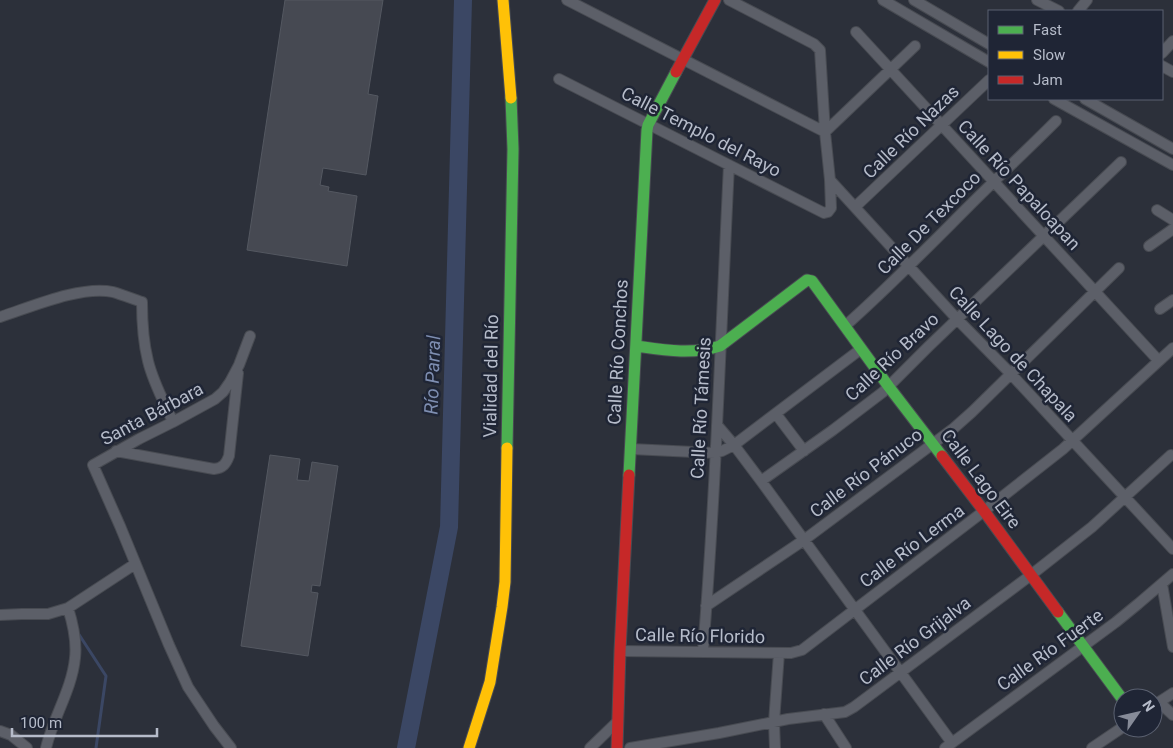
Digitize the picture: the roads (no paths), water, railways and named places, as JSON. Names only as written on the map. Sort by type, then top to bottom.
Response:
[{"type":"street","name":"Vialidad del Río","points":[[469,748],[490,682],[501,619],[504,582],[513,149],[510,71],[503,0]]},
{"type":"street","points":[[567,0],[826,132]]},
{"type":"street","name":"Calle Río Conchos","points":[[616,748],[647,130],[648,124],[714,0]]},
{"type":"street","points":[[728,0],[814,44],[820,50],[830,180]]},
{"type":"street","points":[[883,0],[988,61]]},
{"type":"street","points":[[914,0],[988,43]]},
{"type":"street","points":[[1037,0],[1057,10]]},
{"type":"street","points":[[1079,10],[1088,0]]},
{"type":"street","name":"Calle Río Papaloapan","points":[[856,32],[1158,360]]},
{"type":"street","points":[[1163,52],[1173,41]]},
{"type":"street","points":[[826,132],[914,46]]},
{"type":"street","name":"Calle Templo del Rayo","points":[[560,79],[824,213],[828,212],[831,208],[830,180]]},
{"type":"street","name":"Calle Río Nazas","points":[[855,207],[988,81]]},
{"type":"street","points":[[1056,100],[1173,165]]},
{"type":"street","points":[[1087,100],[1173,149]]},
{"type":"street","name":"Calle De Texcoco","points":[[845,326],[869,305],[1056,121]]},
{"type":"street","name":"Calle Río Bravo","points":[[762,481],[889,387],[1120,162]]},
{"type":"street","name":"Calle Río Támesis","points":[[703,651],[717,425],[729,165]]},
{"type":"street","name":"Calle Lago de Chapala","points":[[830,180],[957,319],[1073,440],[1173,549]]},
{"type":"street","points":[[1157,210],[1173,220]]},
{"type":"street","points":[[1149,246],[1173,230]]},
{"type":"street","name":"Calle Río Pánuco","points":[[706,606],[804,540],[954,428],[1119,268]]},
{"type":"street","name":"Calle Lago Eire","points":[[720,346],[807,280],[814,283],[889,387],[984,511],[1114,688]]},
{"type":"street","points":[[0,317],[70,294],[93,291],[112,292],[142,302],[142,331],[148,362],[173,422]]},
{"type":"street","points":[[1160,309],[1173,300]]},
{"type":"street","name":"Santa Bárbara","points":[[135,564],[93,466],[139,438],[215,399],[230,382],[250,336]]},
{"type":"street","points":[[636,346],[691,352],[704,351],[720,346]]},
{"type":"street","name":"Calle Río Lerma","points":[[779,653],[791,653],[802,650],[984,511],[1073,440],[1173,348]]},
{"type":"street","points":[[631,450],[715,453],[722,451],[734,445],[861,349]]},
{"type":"street","points":[[116,451],[214,469],[224,466],[229,456],[239,365]]},
{"type":"street","points":[[776,414],[804,451]]},
{"type":"street","points":[[717,425],[762,481],[900,673],[948,745]]},
{"type":"street","name":"Calle Río Grijalva","points":[[630,748],[719,734],[774,722],[844,712],[854,708],[1092,527],[1171,455]]},
{"type":"street","points":[[0,615],[48,614],[68,608],[135,564],[188,686],[209,720],[231,748]]},
{"type":"street","name":"Calle Río Fuerte","points":[[948,745],[1131,610],[1173,574]]},
{"type":"street","points":[[1162,584],[1173,647]]},
{"type":"street","points":[[46,748],[74,667],[76,656],[74,626],[68,608]]},
{"type":"street","name":"Calle Río Florido","points":[[620,651],[779,653]]},
{"type":"street","points":[[775,748],[774,722],[779,653]]},
{"type":"street","points":[[824,714],[846,748]]},
{"type":"street","points":[[590,748],[617,722]]},
{"type":"street","points":[[0,731],[11,735],[27,748]]},
{"type":"street","points":[[1092,748],[1113,734]]},
{"type":"waterway","name":"Río Parral","points":[[406,748],[449,527],[463,0]]},
{"type":"waterway","points":[[78,633],[106,676],[96,748]]}]
